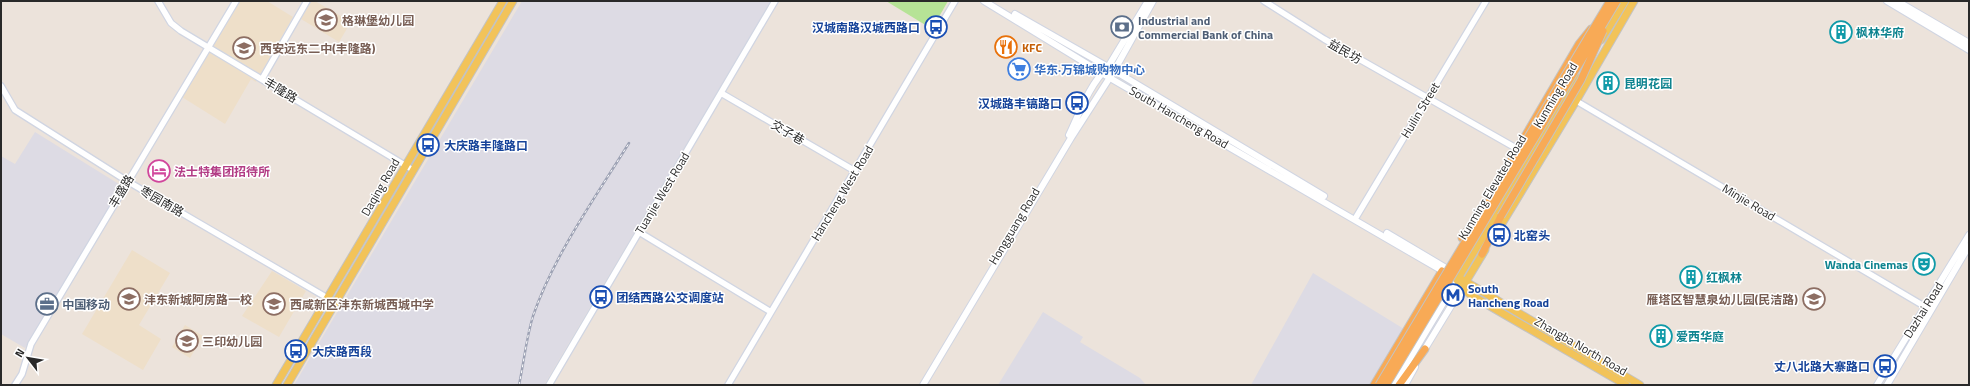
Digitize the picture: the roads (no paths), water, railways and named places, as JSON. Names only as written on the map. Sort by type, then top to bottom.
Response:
[{"type":"highway","name":"Kunming Elevated Road","points":[[1379,385],[1610,1]]},
{"type":"highway","name":"Kunming Elevated Road","points":[[1386,385],[1617,1]]},
{"type":"highway","points":[[1482,254],[1501,216],[1584,76],[1612,10]]},
{"type":"highway","points":[[1462,238],[1473,223],[1579,44],[1598,19]]},
{"type":"highway","points":[[1374,385],[1442,271]]},
{"type":"highway","points":[[1399,385],[1425,349]]},
{"type":"main road","name":"Daqing Road","points":[[276,385],[503,1]]},
{"type":"main road","name":"Daqing Road","points":[[287,385],[514,1]]},
{"type":"main road","name":"South Hancheng Road","points":[[984,1],[1110,78],[1356,217],[1442,271],[1458,278]]},
{"type":"main road","name":"South Hancheng Road","points":[[992,1],[1108,67],[1458,278]]},
{"type":"main road","name":"Hongguang Road","points":[[918,385],[1066,140],[1088,96],[1102,73],[1108,67],[1148,1]]},
{"type":"main road","name":"Hongguang Road","points":[[922,385],[1071,138],[1110,78],[1153,1]]},
{"type":"main road","name":"Kunming Road","points":[[1394,385],[1625,1]]},
{"type":"main road","name":"Kunming Road","points":[[1405,385],[1482,254],[1576,101],[1634,1]]},
{"type":"main road","points":[[1887,1],[1969,50]]},
{"type":"main road","points":[[1897,1],[1969,43]]},
{"type":"main road","name":"Dazhai Road","points":[[1887,385],[1969,235]]},
{"type":"main road","name":"Dazhai Road","points":[[1877,385],[1969,246]]},
{"type":"main road","points":[[1458,278],[1464,285]]},
{"type":"main road","name":"Zhangba North Road","points":[[1464,285],[1471,295],[1626,385]]},
{"type":"main road","name":"Zhangba North Road","points":[[1464,285],[1640,385]]},
{"type":"street","name":"丰隆路","points":[[158,1],[170,23],[175,27],[413,170]]},
{"type":"street","name":"丰盛路","points":[[15,385],[22,374],[31,344],[127,181],[236,1]]},
{"type":"street","points":[[262,79],[307,1]]},
{"type":"street","name":"Tuanjie West Road","points":[[549,385],[775,1]]},
{"type":"street","name":"Hancheng West Road","points":[[728,385],[956,1]]},
{"type":"street","name":"益民坊","points":[[1264,1],[1324,39],[1514,147]]},
{"type":"street","name":"Huilin Street","points":[[1356,217],[1486,1]]},
{"type":"street","name":"枣园南路","points":[[1,86],[15,110],[127,181],[336,303]]},
{"type":"street","name":"交子巷","points":[[721,93],[855,171]]},
{"type":"street","name":"Minjie Road","points":[[1568,96],[1928,308]]},
{"type":"street","points":[[639,232],[772,312]]},
{"type":"railway","points":[[519,385],[533,316],[542,293],[576,227],[629,143]]},
{"type":"place","name":"格琳堡幼儿园","points":[[326,20]]},
{"type":"place","name":"汉城南路汉城西路口","points":[[936,27]]},
{"type":"place","name":"Industrial and Commercial Bank of China","points":[[1122,27]]},
{"type":"place","name":"枫林华府","points":[[1841,32]]},
{"type":"place","name":"KFC","points":[[1006,47]]},
{"type":"place","name":"西安远东二中(丰隆路)","points":[[244,48]]},
{"type":"place","name":"华东·万锦城购物中心","points":[[1019,69]]},
{"type":"place","name":"昆明花园","points":[[1608,83]]},
{"type":"place","name":"汉城路丰镐路口","points":[[1077,103]]},
{"type":"place","name":"大庆路丰隆路口","points":[[428,145]]},
{"type":"place","name":"法士特集团招待所","points":[[159,171]]},
{"type":"place","name":"北窑头","points":[[1499,235]]},
{"type":"place","name":"Wanda Cinemas","points":[[1924,264]]},
{"type":"place","name":"红枫林","points":[[1691,277]]},
{"type":"place","name":"South Hancheng Road","points":[[1453,295]]},
{"type":"place","name":"团结西路公交调度站","points":[[601,297]]},
{"type":"place","name":"沣东新城阿房路一校","points":[[129,299]]},
{"type":"place","name":"雁塔区智慧泉幼儿园(民洁路)","points":[[1814,299]]},
{"type":"place","name":"中国移动","points":[[47,304]]},
{"type":"place","name":"西咸新区沣东新城西城中学","points":[[274,304]]},
{"type":"place","name":"爱西华庭","points":[[1661,336]]},
{"type":"place","name":"三印幼儿园","points":[[187,341]]},
{"type":"place","name":"大庆路西段","points":[[296,351]]},
{"type":"place","name":"丈八北路大寨路口","points":[[1885,366]]}]
